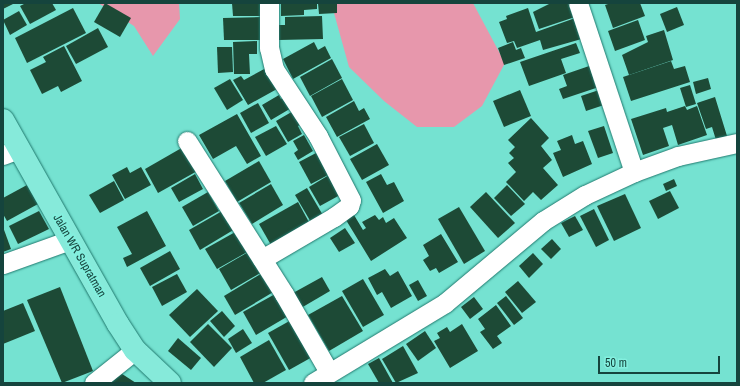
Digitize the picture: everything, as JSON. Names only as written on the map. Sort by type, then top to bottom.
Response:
[{"type":"highway","name":"Jalan WR Supratman","points":[[3,120],[11,152],[70,240],[136,350],[170,383]]},
{"type":"street","points":[[262,260],[334,217],[349,206],[351,200],[318,136],[274,69],[269,48],[269,3]]},
{"type":"street","points":[[578,3],[634,172]]},
{"type":"street","points":[[187,141],[262,260],[329,372]]},
{"type":"street","points":[[313,383],[445,303],[543,221],[634,172],[678,156],[737,143]]},
{"type":"street","points":[[3,264],[70,240]]},
{"type":"street","points":[[94,383],[136,350]]},
{"type":"shaded area","points":[[98,3],[179,3],[180,19],[153,56],[134,26]]},
{"type":"shaded area","points":[[336,3],[473,3],[505,63],[482,106],[454,127],[417,127],[384,101],[349,67],[334,13]]},
{"type":"building","points":[[3,3],[15,3],[3,9]]},
{"type":"building","points":[[26,3],[52,3],[56,10],[30,24],[20,6]]},
{"type":"building","points":[[105,3],[131,18],[120,37],[94,22]]},
{"type":"building","points":[[232,3],[263,3],[263,16],[233,16]]},
{"type":"building","points":[[281,3],[317,3],[317,9],[304,10],[304,15],[281,16]]},
{"type":"building","points":[[318,3],[337,3],[337,13],[319,14]]},
{"type":"building","points":[[551,3],[577,3],[581,15],[539,29],[533,12]]},
{"type":"building","points":[[611,3],[640,3],[645,16],[613,28],[605,5]]},
{"type":"building","points":[[677,7],[684,25],[667,32],[660,14]]},
{"type":"building","points":[[73,8],[86,33],[27,63],[15,38]]},
{"type":"building","points":[[528,8],[536,32],[578,17],[585,38],[543,50],[540,40],[517,48],[514,41],[507,43],[499,22],[507,19],[506,16]]},
{"type":"building","points":[[19,11],[27,25],[10,35],[3,20]]},
{"type":"building","points":[[322,16],[323,39],[279,40],[278,25],[285,25],[285,17]]},
{"type":"building","points":[[263,17],[263,40],[224,40],[223,18]]},
{"type":"building","points":[[638,20],[645,40],[615,51],[608,31]]},
{"type":"building","points":[[98,28],[108,47],[76,64],[66,46]]},
{"type":"building","points":[[664,30],[673,60],[629,75],[622,55],[648,42],[646,36]]},
{"type":"building","points":[[257,41],[257,54],[249,54],[250,74],[234,74],[233,42]]},
{"type":"building","points":[[314,42],[318,50],[325,46],[331,58],[293,79],[283,59]]},
{"type":"building","points":[[513,42],[516,50],[521,48],[525,58],[504,65],[498,48]]},
{"type":"building","points":[[576,43],[580,53],[561,59],[566,73],[529,86],[520,62]]},
{"type":"building","points":[[64,46],[82,81],[61,92],[58,86],[42,94],[30,70],[46,62],[43,57]]},
{"type":"building","points":[[217,47],[232,47],[233,72],[218,73]]},
{"type":"building","points":[[332,59],[342,78],[310,96],[300,77]]},
{"type":"building","points":[[671,61],[674,69],[685,66],[690,82],[631,101],[623,77]]},
{"type":"building","points":[[595,64],[602,86],[563,99],[559,89],[567,86],[563,75]]},
{"type":"building","points":[[266,68],[277,89],[248,105],[233,80],[241,76],[244,80]]},
{"type":"building","points":[[708,78],[711,89],[696,94],[693,82]]},
{"type":"building","points":[[230,79],[243,100],[227,110],[214,88]]},
{"type":"building","points":[[342,79],[353,100],[322,117],[311,96]]},
{"type":"building","points":[[690,85],[696,104],[686,107],[680,88]]},
{"type":"building","points":[[520,90],[531,116],[504,127],[493,101]]},
{"type":"building","points":[[599,90],[604,105],[586,111],[581,96]]},
{"type":"building","points":[[279,95],[281,99],[286,96],[293,107],[271,120],[262,105]]},
{"type":"building","points":[[715,97],[727,136],[716,140],[712,127],[706,129],[697,103]]},
{"type":"building","points":[[354,101],[359,111],[364,108],[370,119],[337,137],[326,117]]},
{"type":"building","points":[[258,103],[269,123],[251,133],[240,113]]},
{"type":"building","points":[[685,106],[687,110],[697,106],[707,135],[678,145],[672,125],[663,128],[669,146],[643,155],[631,119],[666,108],[667,112]]},
{"type":"building","points":[[295,110],[303,123],[298,126],[302,134],[288,142],[276,121]]},
{"type":"building","points":[[237,114],[261,156],[247,164],[236,146],[213,159],[199,135]]},
{"type":"building","points":[[531,118],[549,138],[541,146],[552,160],[543,168],[558,185],[541,200],[533,192],[524,201],[506,182],[516,172],[508,163],[514,158],[509,153],[515,147],[508,140]]},
{"type":"building","points":[[364,124],[374,143],[350,156],[339,137]]},
{"type":"building","points":[[276,126],[287,144],[266,156],[255,137]]},
{"type":"building","points":[[604,126],[613,153],[598,158],[588,131]]},
{"type":"building","points":[[304,135],[313,151],[298,160],[294,153],[298,150],[293,141]]},
{"type":"building","points":[[572,135],[575,144],[583,141],[592,164],[563,177],[553,153],[561,150],[557,141]]},
{"type":"building","points":[[377,144],[389,165],[362,180],[350,159]]},
{"type":"building","points":[[185,146],[199,170],[158,193],[145,169]]},
{"type":"building","points":[[316,153],[328,175],[311,184],[299,162]]},
{"type":"building","points":[[259,161],[271,182],[237,202],[225,181]]},
{"type":"building","points":[[127,167],[130,173],[141,167],[151,185],[125,199],[112,175]]},
{"type":"building","points":[[195,174],[203,189],[179,202],[171,188]]},
{"type":"building","points":[[381,174],[387,185],[394,182],[404,201],[383,213],[366,182]]},
{"type":"building","points":[[329,175],[340,195],[320,206],[309,187]]},
{"type":"building","points":[[674,179],[677,186],[666,191],[663,184]]},
{"type":"building","points":[[114,181],[124,200],[100,213],[89,195]]},
{"type":"building","points":[[271,184],[283,205],[252,224],[239,203]]},
{"type":"building","points":[[27,185],[38,204],[7,221],[3,214],[3,198]]},
{"type":"building","points":[[507,185],[525,204],[511,216],[494,198]]},
{"type":"building","points":[[307,188],[324,217],[312,224],[295,195]]},
{"type":"building","points":[[670,191],[679,208],[658,219],[649,201]]},
{"type":"building","points":[[208,192],[219,211],[193,226],[182,207]]},
{"type":"building","points":[[486,192],[515,223],[498,238],[470,207]]},
{"type":"building","points":[[625,194],[641,228],[614,241],[597,206]]},
{"type":"building","points":[[298,202],[310,224],[271,245],[259,224]]},
{"type":"building","points":[[459,207],[485,251],[464,264],[438,219]]},
{"type":"building","points":[[594,209],[609,240],[596,247],[580,216]]},
{"type":"building","points":[[224,210],[235,229],[200,250],[189,230]]},
{"type":"building","points":[[39,211],[49,229],[18,244],[9,226]]},
{"type":"building","points":[[147,211],[166,246],[127,267],[123,258],[132,254],[117,227]]},
{"type":"building","points":[[354,215],[363,230],[366,228],[362,222],[375,215],[379,220],[383,217],[386,223],[394,218],[407,238],[371,261],[346,220]]},
{"type":"building","points":[[575,216],[583,230],[569,237],[561,223]]},
{"type":"building","points":[[3,227],[11,249],[3,252]]},
{"type":"building","points":[[345,228],[355,243],[339,252],[330,238]]},
{"type":"building","points":[[237,231],[249,251],[217,269],[205,249]]},
{"type":"building","points":[[441,234],[458,262],[439,273],[436,268],[430,271],[423,260],[429,256],[423,245]]},
{"type":"building","points":[[552,239],[561,249],[551,259],[541,249]]},
{"type":"building","points":[[170,251],[180,269],[150,286],[140,268]]},
{"type":"building","points":[[250,251],[262,272],[231,290],[219,269]]},
{"type":"building","points":[[533,253],[543,264],[529,278],[519,266]]},
{"type":"building","points":[[385,269],[390,276],[398,271],[412,296],[391,308],[382,292],[377,295],[368,278]]},
{"type":"building","points":[[264,272],[275,291],[235,315],[224,296]]},
{"type":"building","points":[[177,274],[187,292],[162,306],[152,287]]},
{"type":"building","points":[[322,277],[330,291],[301,308],[293,293]]},
{"type":"building","points":[[363,279],[384,315],[363,327],[342,291]]},
{"type":"building","points":[[418,280],[427,296],[418,301],[409,285]]},
{"type":"building","points":[[518,281],[536,302],[522,313],[505,292]]},
{"type":"building","points":[[60,287],[93,371],[62,383],[27,300]]},
{"type":"building","points":[[197,289],[218,311],[190,337],[169,315]]},
{"type":"building","points":[[277,293],[290,315],[256,335],[243,312]]},
{"type":"building","points":[[342,296],[363,331],[329,351],[308,315]]},
{"type":"building","points":[[506,296],[523,318],[514,325],[497,303]]},
{"type":"building","points":[[474,297],[483,309],[470,319],[461,307]]},
{"type":"building","points":[[23,303],[35,331],[3,344],[3,311]]},
{"type":"building","points":[[496,305],[511,326],[497,336],[502,343],[493,349],[480,332],[485,329],[478,319]]},
{"type":"building","points":[[222,311],[235,326],[224,337],[210,321]]},
{"type":"building","points":[[293,319],[314,356],[289,370],[268,333]]},
{"type":"building","points":[[208,324],[232,348],[214,367],[190,342]]},
{"type":"building","points":[[462,324],[478,351],[450,368],[434,341],[440,338],[437,333],[447,327],[450,332]]},
{"type":"building","points":[[243,329],[252,343],[236,353],[228,339]]},
{"type":"building","points":[[425,331],[436,348],[418,361],[406,344]]},
{"type":"building","points":[[178,338],[201,358],[191,370],[168,351]]},
{"type":"building","points":[[269,340],[286,370],[263,383],[254,383],[240,357]]},
{"type":"building","points":[[403,346],[418,373],[396,383],[382,359]]},
{"type":"building","points":[[379,358],[393,383],[379,383],[368,364]]},
{"type":"building","points":[[116,370],[136,383],[107,383]]}]
